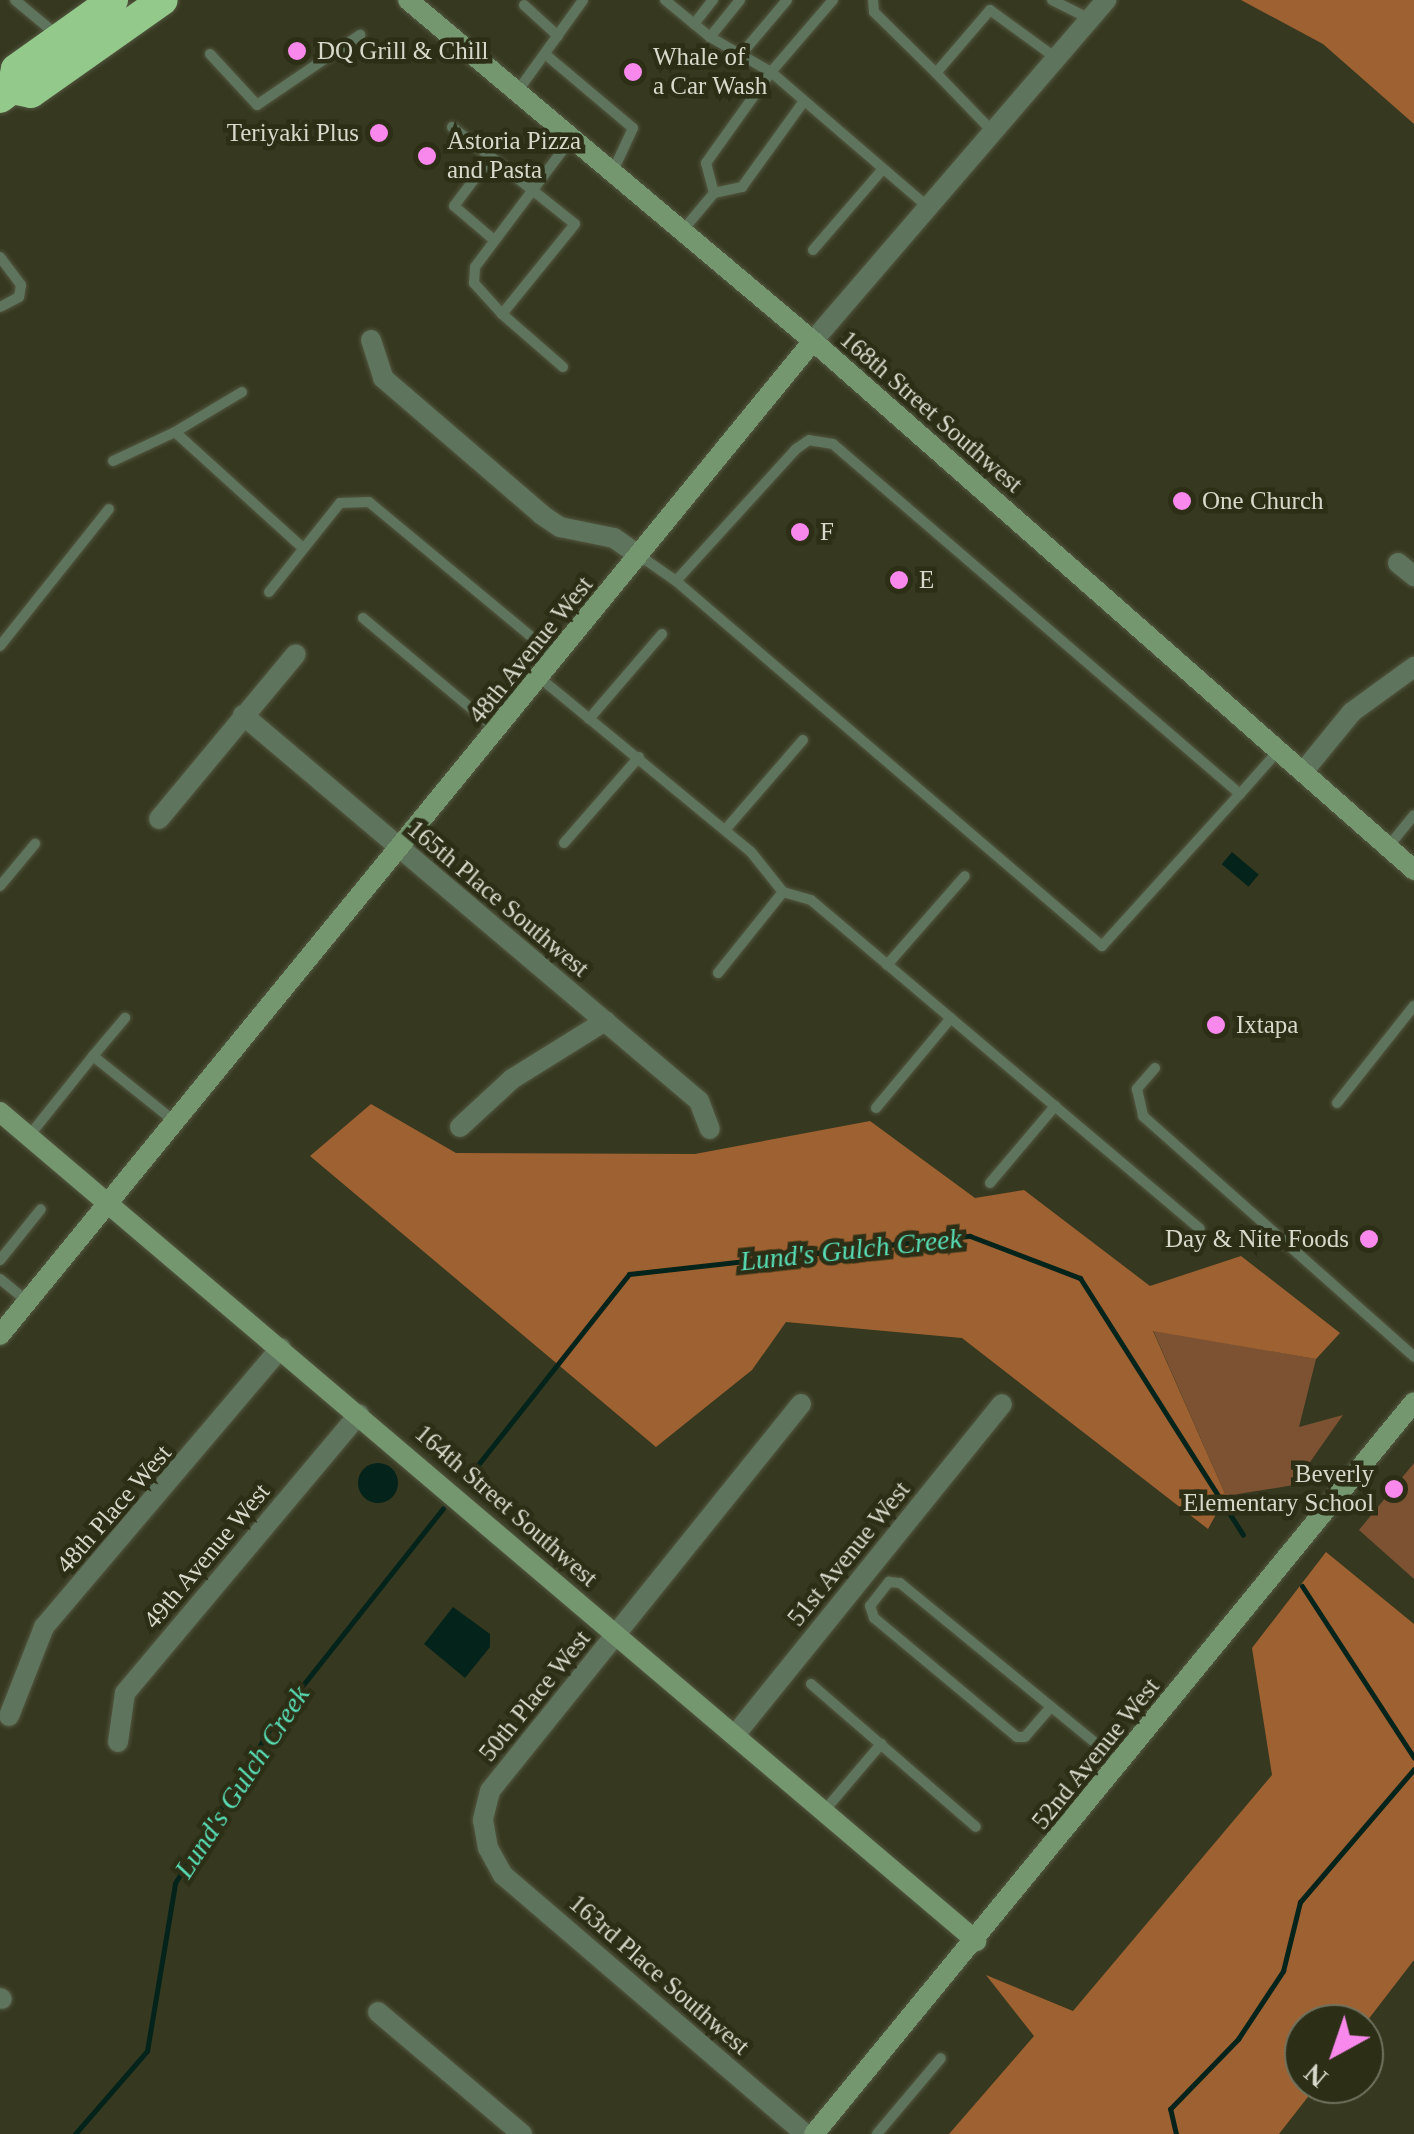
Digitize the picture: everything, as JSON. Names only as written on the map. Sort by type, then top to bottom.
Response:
[{"type":"highway","points":[[107,2],[16,69],[6,93],[32,93],[163,0]]},
{"type":"street","name":"168th Street Southwest","points":[[408,0],[813,341],[1414,870]]},
{"type":"street","name":"48th Avenue West","points":[[0,1335],[401,851],[813,341],[1106,0]]},
{"type":"street","points":[[371,340],[383,378],[542,516],[560,527],[614,538],[640,556]]},
{"type":"street","points":[[159,819],[296,654]]},
{"type":"street","points":[[1304,772],[1352,712],[1414,667]]},
{"type":"street","name":"165th Place Southwest","points":[[242,715],[699,1101],[710,1130]]},
{"type":"street","points":[[460,1128],[512,1078],[605,1021]]},
{"type":"street","name":"164th Street Southwest","points":[[0,1112],[976,1941]]},
{"type":"street","name":"48th Place West","points":[[9,1716],[44,1626],[282,1348]]},
{"type":"street","name":"52nd Avenue West","points":[[814,2134],[1414,1402]]},
{"type":"street","name":"50th Place West","points":[[488,1848],[483,1820],[490,1791],[801,1404]]},
{"type":"street","name":"51st Avenue West","points":[[735,1735],[1002,1404]]},
{"type":"street","name":"49th Avenue West","points":[[118,1742],[125,1694],[358,1414]]},
{"type":"street","name":"163rd Place Southwest","points":[[488,1848],[503,1875],[805,2134]]},
{"type":"street","points":[[378,2012],[522,2134]]},
{"type":"lane","points":[[15,0],[60,38]]},
{"type":"lane","points":[[517,92],[583,0]]},
{"type":"lane","points":[[665,0],[738,58],[770,72],[928,208]]},
{"type":"lane","points":[[694,24],[712,0]]},
{"type":"lane","points":[[710,37],[740,0]]},
{"type":"lane","points":[[738,58],[787,0]]},
{"type":"lane","points":[[714,193],[706,164],[770,72],[832,0]]},
{"type":"lane","points":[[873,0],[874,12],[993,132]]},
{"type":"lane","points":[[1052,0],[1090,18]]},
{"type":"lane","points":[[523,2],[558,36]]},
{"type":"lane","points":[[936,73],[990,10],[1056,58]]},
{"type":"lane","points":[[210,54],[257,105],[360,35]]},
{"type":"lane","points":[[544,54],[633,128],[612,172]]},
{"type":"lane","points":[[682,231],[714,193],[742,187],[804,101]]},
{"type":"lane","points":[[452,127],[575,224],[502,314]]},
{"type":"lane","points":[[564,367],[502,314],[474,283],[474,266],[572,138]]},
{"type":"lane","points":[[491,157],[454,206],[494,240]]},
{"type":"lane","points":[[814,250],[883,169]]},
{"type":"lane","points":[[0,256],[21,285],[19,297],[0,307]]},
{"type":"lane","points":[[113,462],[176,432],[242,392]]},
{"type":"lane","points":[[176,432],[303,548]]},
{"type":"lane","points":[[676,582],[796,449],[809,440],[833,444],[1240,794]]},
{"type":"lane","points":[[269,592],[340,503],[369,502],[556,658]]},
{"type":"lane","points":[[0,646],[109,509]]},
{"type":"lane","points":[[640,556],[676,582],[1102,946],[1279,751]]},
{"type":"lane","points":[[363,618],[497,731]]},
{"type":"lane","points":[[589,719],[662,634]]},
{"type":"lane","points":[[540,678],[725,830],[783,892],[811,900],[1200,1229]]},
{"type":"lane","points":[[725,830],[804,740]]},
{"type":"lane","points":[[564,843],[639,757]]},
{"type":"lane","points":[[1388,847],[1414,816]]},
{"type":"lane","points":[[0,886],[35,844]]},
{"type":"lane","points":[[887,964],[965,876]]},
{"type":"lane","points":[[718,974],[783,892]]},
{"type":"lane","points":[[1337,1103],[1414,1006]]},
{"type":"lane","points":[[29,1136],[125,1018]]},
{"type":"lane","points":[[876,1108],[950,1018]]},
{"type":"lane","points":[[93,1056],[174,1122]]},
{"type":"lane","points":[[1155,1068],[1137,1090],[1143,1116],[1414,1357]]},
{"type":"lane","points":[[990,1183],[1055,1106]]},
{"type":"lane","points":[[0,1260],[41,1209]]},
{"type":"lane","points":[[0,1279],[27,1302]]},
{"type":"lane","points":[[1050,1708],[1026,1737],[1017,1737],[874,1618],[870,1606],[888,1582],[900,1583],[1120,1763]]},
{"type":"lane","points":[[811,1684],[976,1828]]},
{"type":"lane","points":[[826,1810],[881,1744]]},
{"type":"lane","points":[[877,2134],[941,2058]]},
{"type":"shaded area","points":[[1241,0],[1414,0],[1414,124],[1323,44]]},
{"type":"shaded area","points":[[1232,852],[1259,874],[1249,887],[1222,864]]},
{"type":"shaded area","points":[[371,1104],[456,1153],[695,1154],[870,1121],[975,1198],[1024,1190],[1150,1286],[1241,1256],[1340,1333],[1316,1359],[1153,1331],[1226,1496],[1208,1529],[962,1338],[786,1322],[752,1370],[656,1447],[310,1156]]},
{"type":"shaded area","points":[[1153,1330],[1316,1359],[1299,1427],[1343,1415],[1294,1485],[1226,1496]]},
{"type":"shaded area","points":[[378,1463],[392,1469],[398,1483],[392,1497],[378,1503],[364,1497],[358,1483],[364,1469]]},
{"type":"shaded area","points":[[1414,1463],[1414,1579],[1359,1530]]},
{"type":"shaded area","points":[[1326,1552],[1414,1624],[1414,1960],[1380,2004],[1284,2004],[1284,2104],[1302,2104],[1279,2134],[949,2134],[1034,2036],[986,1975],[1073,2011],[1272,1775],[1252,1648]]},
{"type":"shaded area","points":[[453,1607],[490,1634],[490,1647],[465,1678],[424,1644]]},
{"type":"waterway","name":"Lund's Gulch Creek","points":[[469,1476],[629,1274],[970,1236],[1080,1278],[1243,1535]]},
{"type":"waterway","name":"Lund's Gulch Creek","points":[[75,2134],[147,2051],[175,1883],[276,1719],[443,1508]]},
{"type":"waterway","name":"Lund's Gulch Creek","points":[[1302,1586],[1414,1758]]},
{"type":"waterway","name":"Lund's Gulch Creek","points":[[1176,2134],[1170,2109],[1238,2039],[1283,1971],[1300,1902],[1414,1769]]},
{"type":"place","name":"DQ Grill & Chill","points":[[297,51]]},
{"type":"place","name":"Whale of a Car Wash","points":[[633,72]]},
{"type":"place","name":"Teriyaki Plus","points":[[379,133]]},
{"type":"place","name":"Astoria Pizza and Pasta","points":[[427,156]]},
{"type":"place","name":"One Church","points":[[1182,501]]},
{"type":"place","name":"F","points":[[800,532]]},
{"type":"place","name":"E","points":[[899,580]]},
{"type":"place","name":"Ixtapa","points":[[1216,1025]]},
{"type":"place","name":"Day & Nite Foods","points":[[1369,1239]]},
{"type":"place","name":"Beverly Elementary School","points":[[1394,1489]]}]
